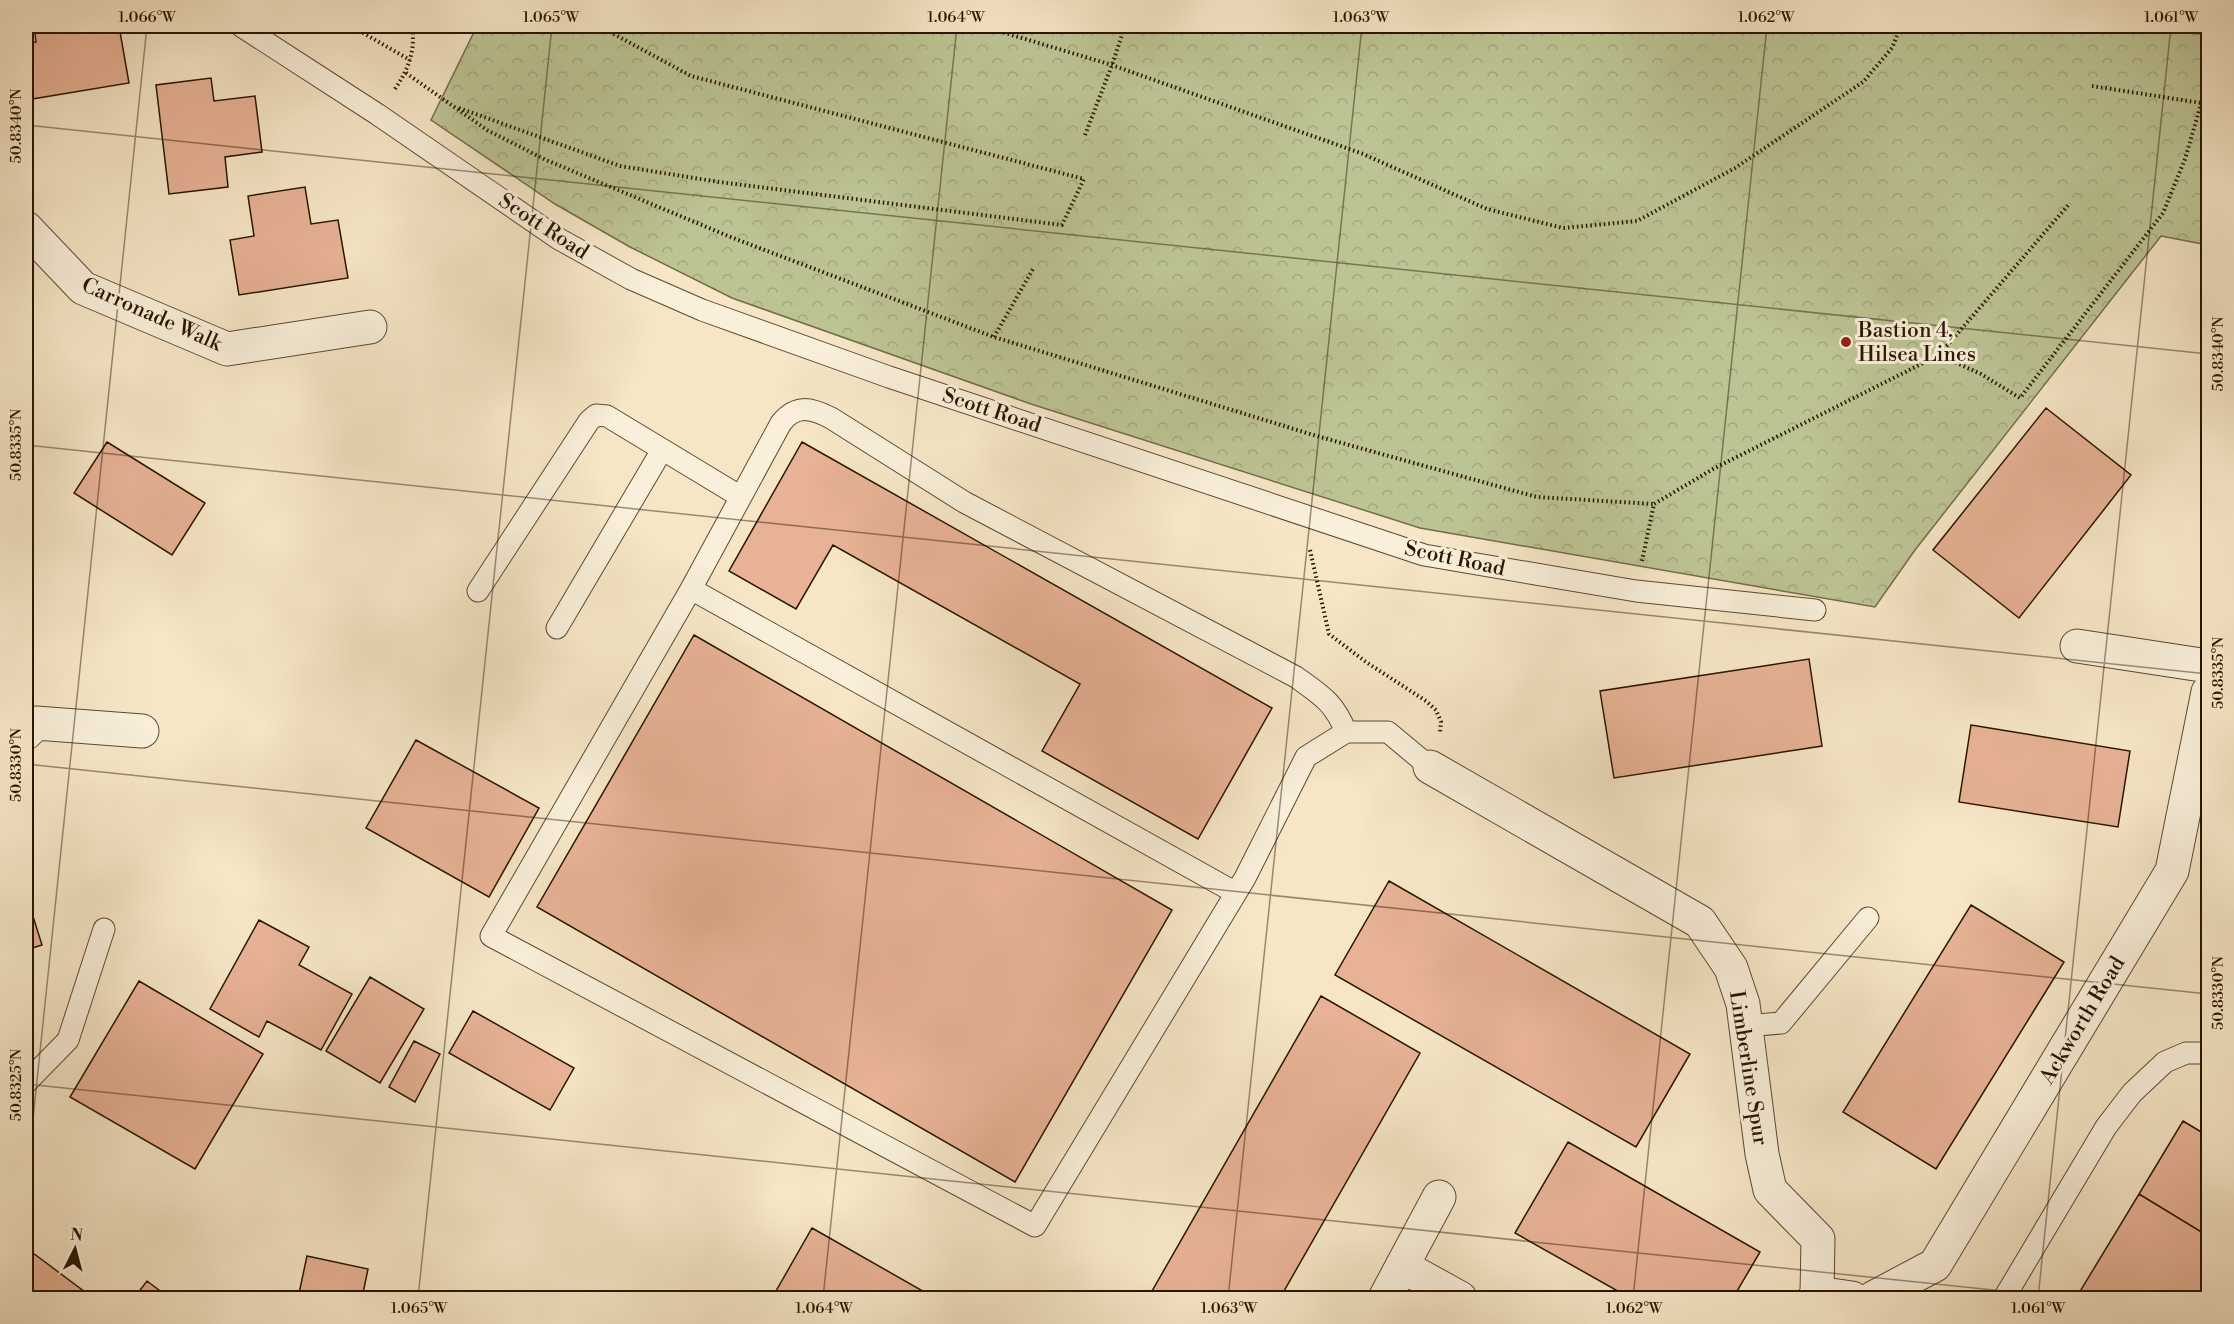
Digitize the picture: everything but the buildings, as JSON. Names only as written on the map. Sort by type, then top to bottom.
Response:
[{"type":"street","name":"Carronade Walk","points":[[26,228],[83,288],[227,349],[370,327]]},
{"type":"street","points":[[2077,646],[2208,666]]},
{"type":"street","name":"Ackworth Road","points":[[1873,1299],[1935,1264],[2172,872],[2208,692]]},
{"type":"street","points":[[26,733],[36,723],[142,731]]},
{"type":"street","name":"Limberline Spur","points":[[1430,767],[1700,922],[1731,968],[1743,1004],[1762,1154],[1770,1190],[1818,1239],[1815,1296]]},
{"type":"street","points":[[1385,1299],[1439,1197]]},
{"type":"street","points":[[1402,1266],[1460,1299]]},
{"type":"street","points":[[1815,1296],[1852,1299]]},
{"type":"lane","name":"Scott Road","points":[[241,26],[377,114],[559,239],[631,279],[692,305],[889,377],[1424,555],[1636,591],[1815,610]]},
{"type":"lane","points":[[1346,732],[1340,716],[1330,702],[1296,677],[964,502],[821,413],[810,409],[798,410],[788,415],[781,423],[691,589],[491,936],[1035,1226],[1236,893],[1306,757],[1346,732],[1388,732],[1430,767]]},
{"type":"lane","points":[[478,591],[592,417],[602,414],[607,416],[741,497]]},
{"type":"lane","points":[[557,628],[662,450]]},
{"type":"lane","points":[[691,589],[1236,893]]},
{"type":"lane","points":[[1746,1026],[1781,1023],[1868,918]]},
{"type":"lane","points":[[26,1083],[68,1040],[104,929]]},
{"type":"lane","points":[[2004,1299],[2106,1127],[2132,1093],[2165,1062],[2186,1053],[2208,1053]]},
{"type":"path","points":[[351,26],[410,60]]},
{"type":"path","points":[[377,114],[406,74],[414,37],[412,26]]},
{"type":"path","points":[[453,106],[621,166],[719,183],[1062,225],[1084,179],[691,76],[599,26]]},
{"type":"path","points":[[982,26],[1112,65],[1362,154],[1487,209],[1563,228],[1637,221],[1735,168],[1863,82],[1892,48],[1901,26]]},
{"type":"path","points":[[1085,135],[1125,26]]},
{"type":"path","points":[[406,74],[487,130],[546,160],[734,238],[994,337],[1320,437],[1537,497],[1653,504],[1713,469],[1939,355],[2070,203]]},
{"type":"path","points":[[2092,86],[2208,104]]},
{"type":"path","points":[[1939,355],[1981,374],[2020,399],[2163,213],[2185,159],[2201,104]]},
{"type":"path","points":[[994,337],[1033,268]]},
{"type":"path","points":[[1636,591],[1653,504]]},
{"type":"path","points":[[1315,517],[1309,540],[1329,634],[1436,710],[1441,722],[1440,735],[1430,767]]},
{"type":"green space","points":[[477,26],[2208,26],[2208,245],[2161,236],[1915,550],[1875,607],[1420,528],[1031,404],[732,298],[630,247],[555,204],[431,120]]},
{"type":"place","name":"Bastion 4, Hilsea Lines","points":[[1846,342]]}]
